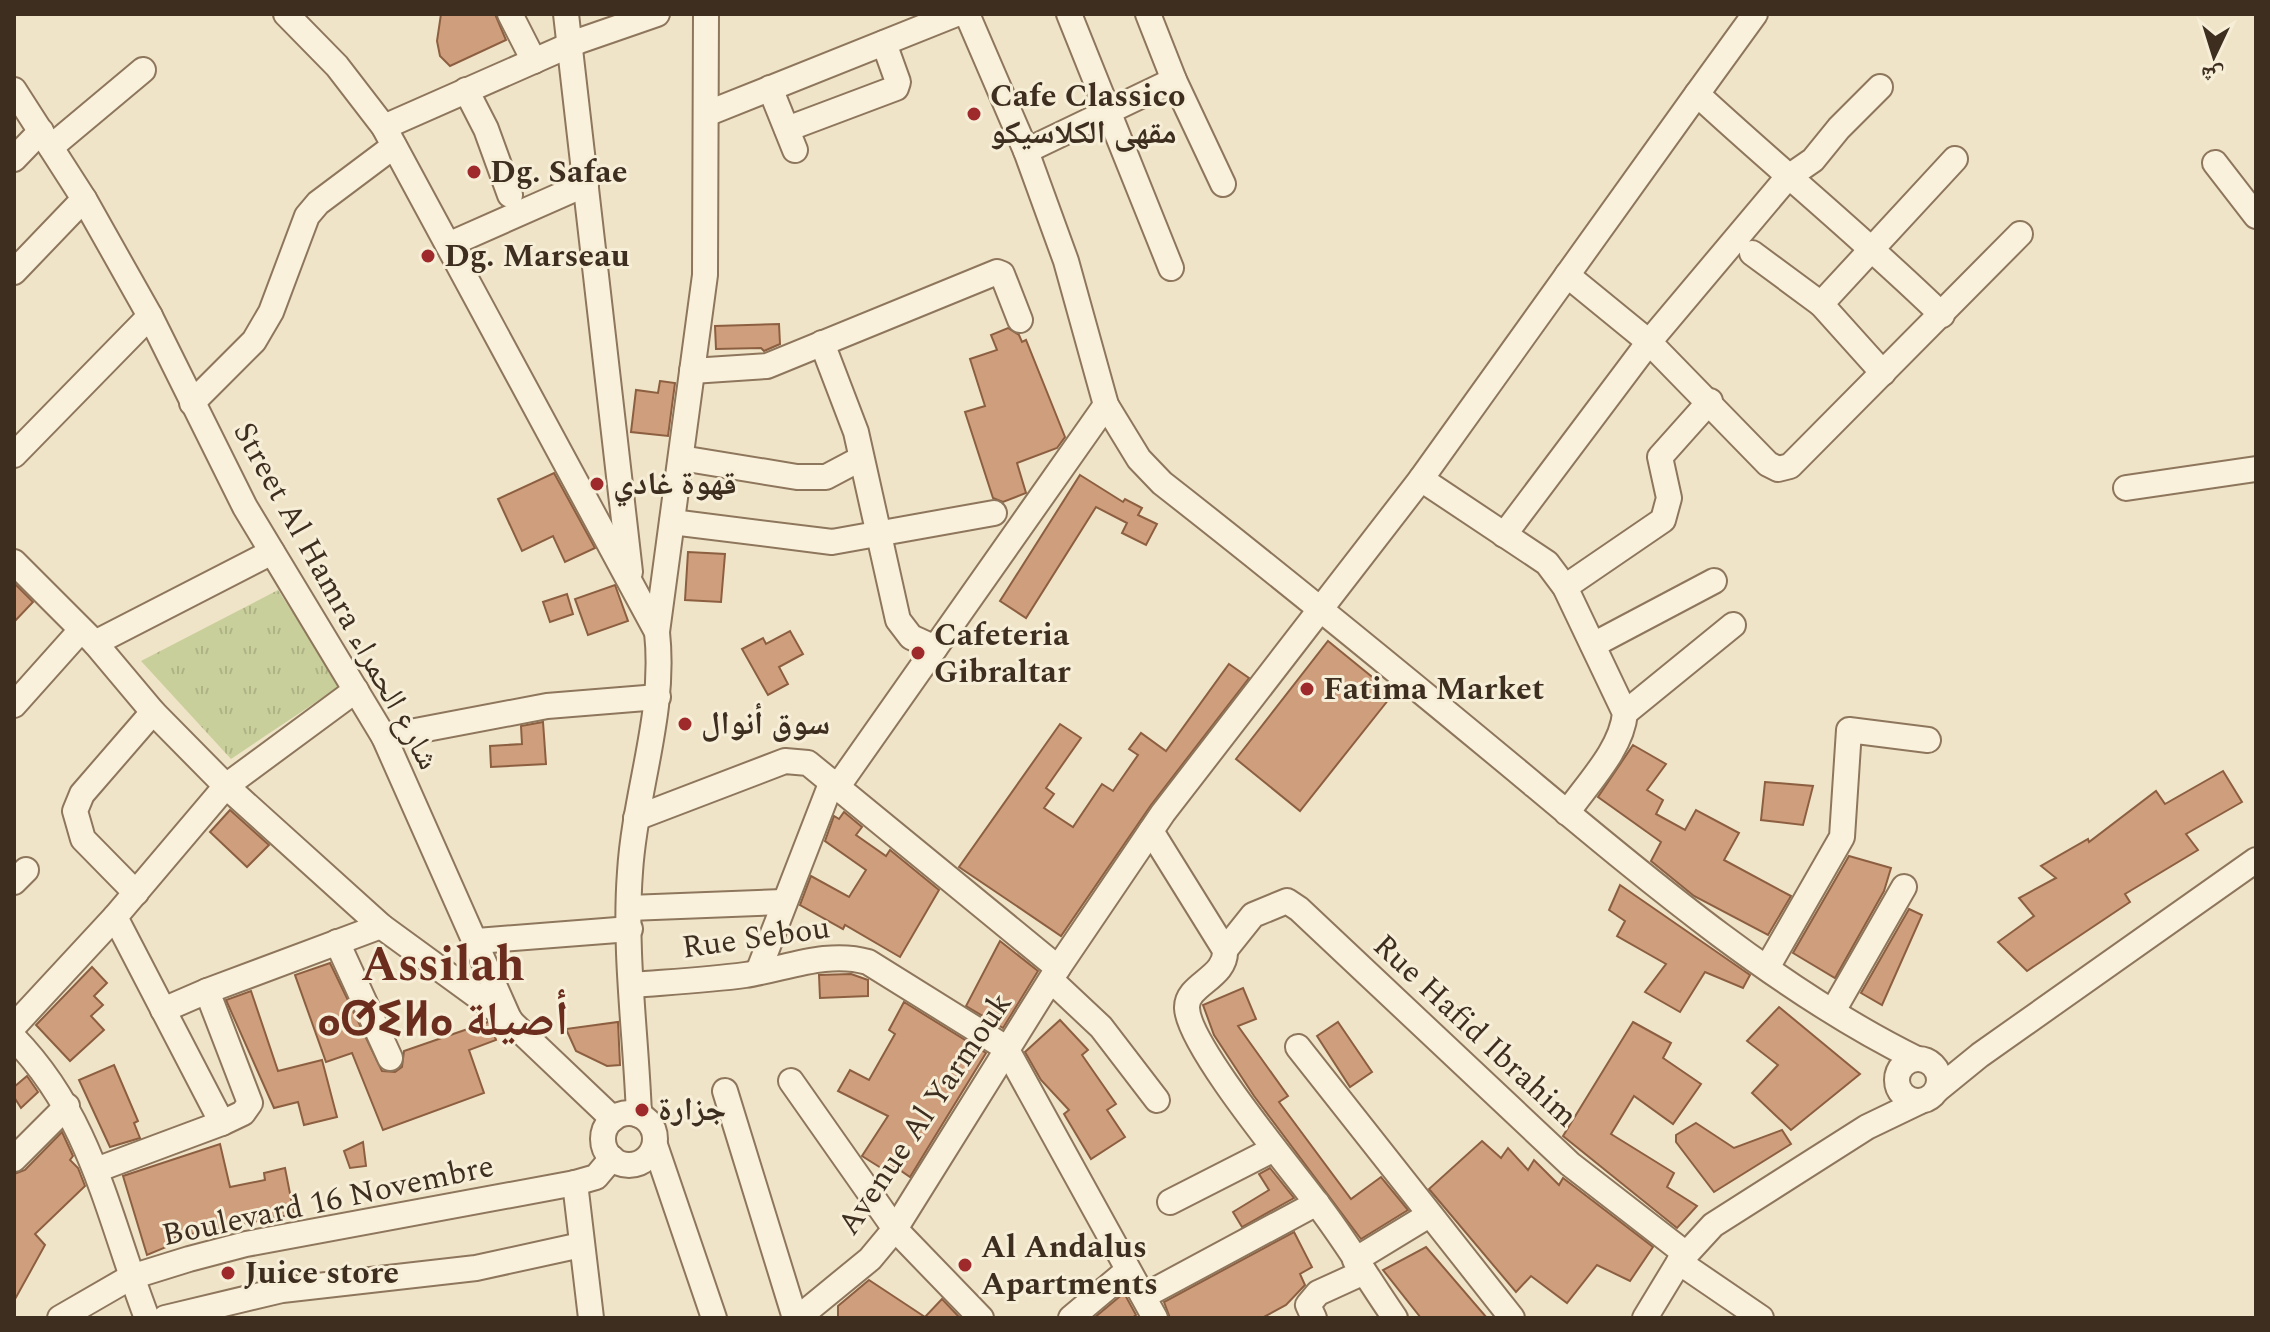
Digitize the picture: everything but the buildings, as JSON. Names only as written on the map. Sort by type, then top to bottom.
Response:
[{"type":"street","points":[[286,14],[337,66],[389,137],[657,632]]},
{"type":"street","points":[[510,14],[534,61]]},
{"type":"street","points":[[566,14],[632,585]]},
{"type":"street","points":[[192,403],[254,341],[271,312],[307,216],[389,137],[466,90],[570,45],[657,14]]},
{"type":"street","points":[[639,1115],[630,918],[636,818],[649,768],[661,670],[657,632],[705,275],[706,14]]},
{"type":"street","points":[[706,114],[956,14]]},
{"type":"street","points":[[967,14],[1026,151],[1066,261],[1106,405],[1139,459],[1162,483],[1322,608],[1637,871],[1863,1032],[1917,1078]]},
{"type":"street","points":[[1069,14],[1171,268]]},
{"type":"street","points":[[1148,14],[1174,80],[1223,184]]},
{"type":"street","name":"Avenue Al Yarmouk","points":[[796,1318],[870,1259],[895,1229],[997,1068],[1006,1048],[1151,831],[1421,479],[1755,14]]},
{"type":"street","points":[[770,88],[791,140],[896,88],[898,82],[884,43]]},
{"type":"street","points":[[14,159],[143,70]]},
{"type":"street","points":[[1026,151],[1174,80]]},
{"type":"street","points":[[1504,535],[1649,342],[1787,178],[1813,160],[1839,128],[1880,87]]},
{"type":"street","name":"Street Al Hamra شارع الحمراء","points":[[14,90],[84,199],[150,316],[192,403],[272,552],[384,737],[510,1021],[613,1119]]},
{"type":"street","points":[[466,90],[486,129],[510,195]]},
{"type":"street","points":[[1697,94],[1787,178],[1871,247],[1942,315]]},
{"type":"street","points":[[1821,304],[1955,159]]},
{"type":"street","points":[[2215,163],[2256,216]]},
{"type":"street","points":[[448,245],[586,184]]},
{"type":"street","points":[[14,272],[84,199]]},
{"type":"street","points":[[1567,275],[1649,342],[1710,401],[1768,464],[1778,469],[1790,466],[2020,234]]},
{"type":"street","points":[[1752,253],[1821,304],[1883,373]]},
{"type":"street","points":[[692,371],[767,366],[997,272],[1002,274],[1020,320]]},
{"type":"street","points":[[14,455],[150,316]]},
{"type":"street","points":[[822,343],[856,432],[898,620],[911,637],[935,648]]},
{"type":"street","points":[[1565,587],[1663,520],[1669,498],[1660,457],[1710,401]]},
{"type":"street","points":[[758,972],[783,902],[835,784],[1106,405]]},
{"type":"street","points":[[681,458],[797,477],[826,477],[860,459]]},
{"type":"street","points":[[2126,488],[2256,469]]},
{"type":"street","points":[[1421,479],[1547,563],[1565,587],[1625,713],[1624,728],[1613,748],[1567,813]]},
{"type":"street","points":[[672,522],[832,542],[994,513]]},
{"type":"street","points":[[14,705],[88,637],[272,552]]},
{"type":"street","points":[[14,562],[226,786],[381,926],[510,1021]]},
{"type":"street","points":[[1593,645],[1714,581]]},
{"type":"street","points":[[1625,713],[1733,625]]},
{"type":"street","points":[[14,1026],[115,917],[226,786],[356,690]]},
{"type":"street","points":[[384,737],[547,706],[658,697]]},
{"type":"street","points":[[136,893],[83,839],[75,811],[82,794],[153,712]]},
{"type":"street","points":[[1768,966],[1842,837],[1849,730],[1928,740]]},
{"type":"street","points":[[636,818],[785,761],[808,763],[1055,975],[1101,1027],[1157,1100]]},
{"type":"street","points":[[1151,831],[1225,950],[1222,968],[1189,999],[1187,1009],[1197,1039],[1274,1149],[1317,1203],[1395,1318]]},
{"type":"street","points":[[1645,1318],[1683,1258],[1713,1225],[1867,1127],[1917,1078],[1980,1055],[2256,860]]},
{"type":"street","points":[[1833,1011],[1904,887]]},
{"type":"street","name":"Rue Hafid Ibrahim","points":[[1225,950],[1253,915],[1287,901],[1299,909],[1570,1164],[1683,1258]]},
{"type":"street","points":[[477,941],[630,918],[783,902]]},
{"type":"street","points":[[115,917],[222,1123]]},
{"type":"street","points":[[163,1010],[381,926]]},
{"type":"street","points":[[337,942],[390,1058]]},
{"type":"street","name":"Rue Sebou","points":[[633,985],[758,972],[824,959],[854,958],[868,962],[1006,1048]]},
{"type":"street","points":[[96,1170],[222,1123],[243,1113],[250,1103],[207,991]]},
{"type":"street","points":[[14,1038],[36,1061],[67,1106],[96,1170],[147,1318]]},
{"type":"street","points":[[1298,1047],[1512,1318]]},
{"type":"street","points":[[1006,1048],[1155,1318]]},
{"type":"street","points":[[791,1081],[895,1229],[981,1318]]},
{"type":"street","points":[[725,1091],[796,1318]]},
{"type":"street","points":[[14,1159],[67,1106]]},
{"type":"street","points":[[655,1145],[645,1160],[628,1166],[612,1158],[603,1143],[604,1134],[613,1119],[631,1113],[639,1115],[653,1127],[655,1145],[714,1318]]},
{"type":"street","points":[[1170,1202],[1274,1149]]},
{"type":"street","name":"Boulevard 16 Novembre","points":[[60,1318],[131,1277],[246,1244],[575,1183],[596,1177],[612,1158]]},
{"type":"street","points":[[575,1183],[591,1318]]},
{"type":"street","points":[[1144,1296],[1317,1203]]},
{"type":"street","points":[[1314,1318],[1308,1305],[1318,1293],[1429,1215]]},
{"type":"street","points":[[165,1318],[282,1290],[476,1268],[581,1245]]},
{"type":"street","points":[[1683,1258],[1761,1318]]},
{"type":"street","points":[[1071,1318],[1127,1271]]},
{"type":"street","points":[[831,1318],[832,1292]]},
{"type":"green space","points":[[278,590],[340,686],[231,759],[141,661]]},
{"type":"place","name":"Cafe Classico مقهى الكلاسيكو","points":[[974,114]]},
{"type":"place","name":"Dg. Safae","points":[[474,172]]},
{"type":"place","name":"Dg. Marseau","points":[[428,256]]},
{"type":"place","name":"قهوة غادي","points":[[597,484]]},
{"type":"place","name":"Cafeteria Gibraltar","points":[[918,653]]},
{"type":"place","name":"Fatima Market","points":[[1307,689]]},
{"type":"place","name":"سوق أنوال","points":[[685,724]]},
{"type":"place","name":"جزارة","points":[[642,1110]]},
{"type":"place","name":"Al Andalus Apartments","points":[[965,1265]]},
{"type":"place","name":"Juice store","points":[[228,1273]]},
{"type":"district","name":"Assilah ⴰⵚⵉⵍⴰ أصيلة","points":[[443,992]]}]
